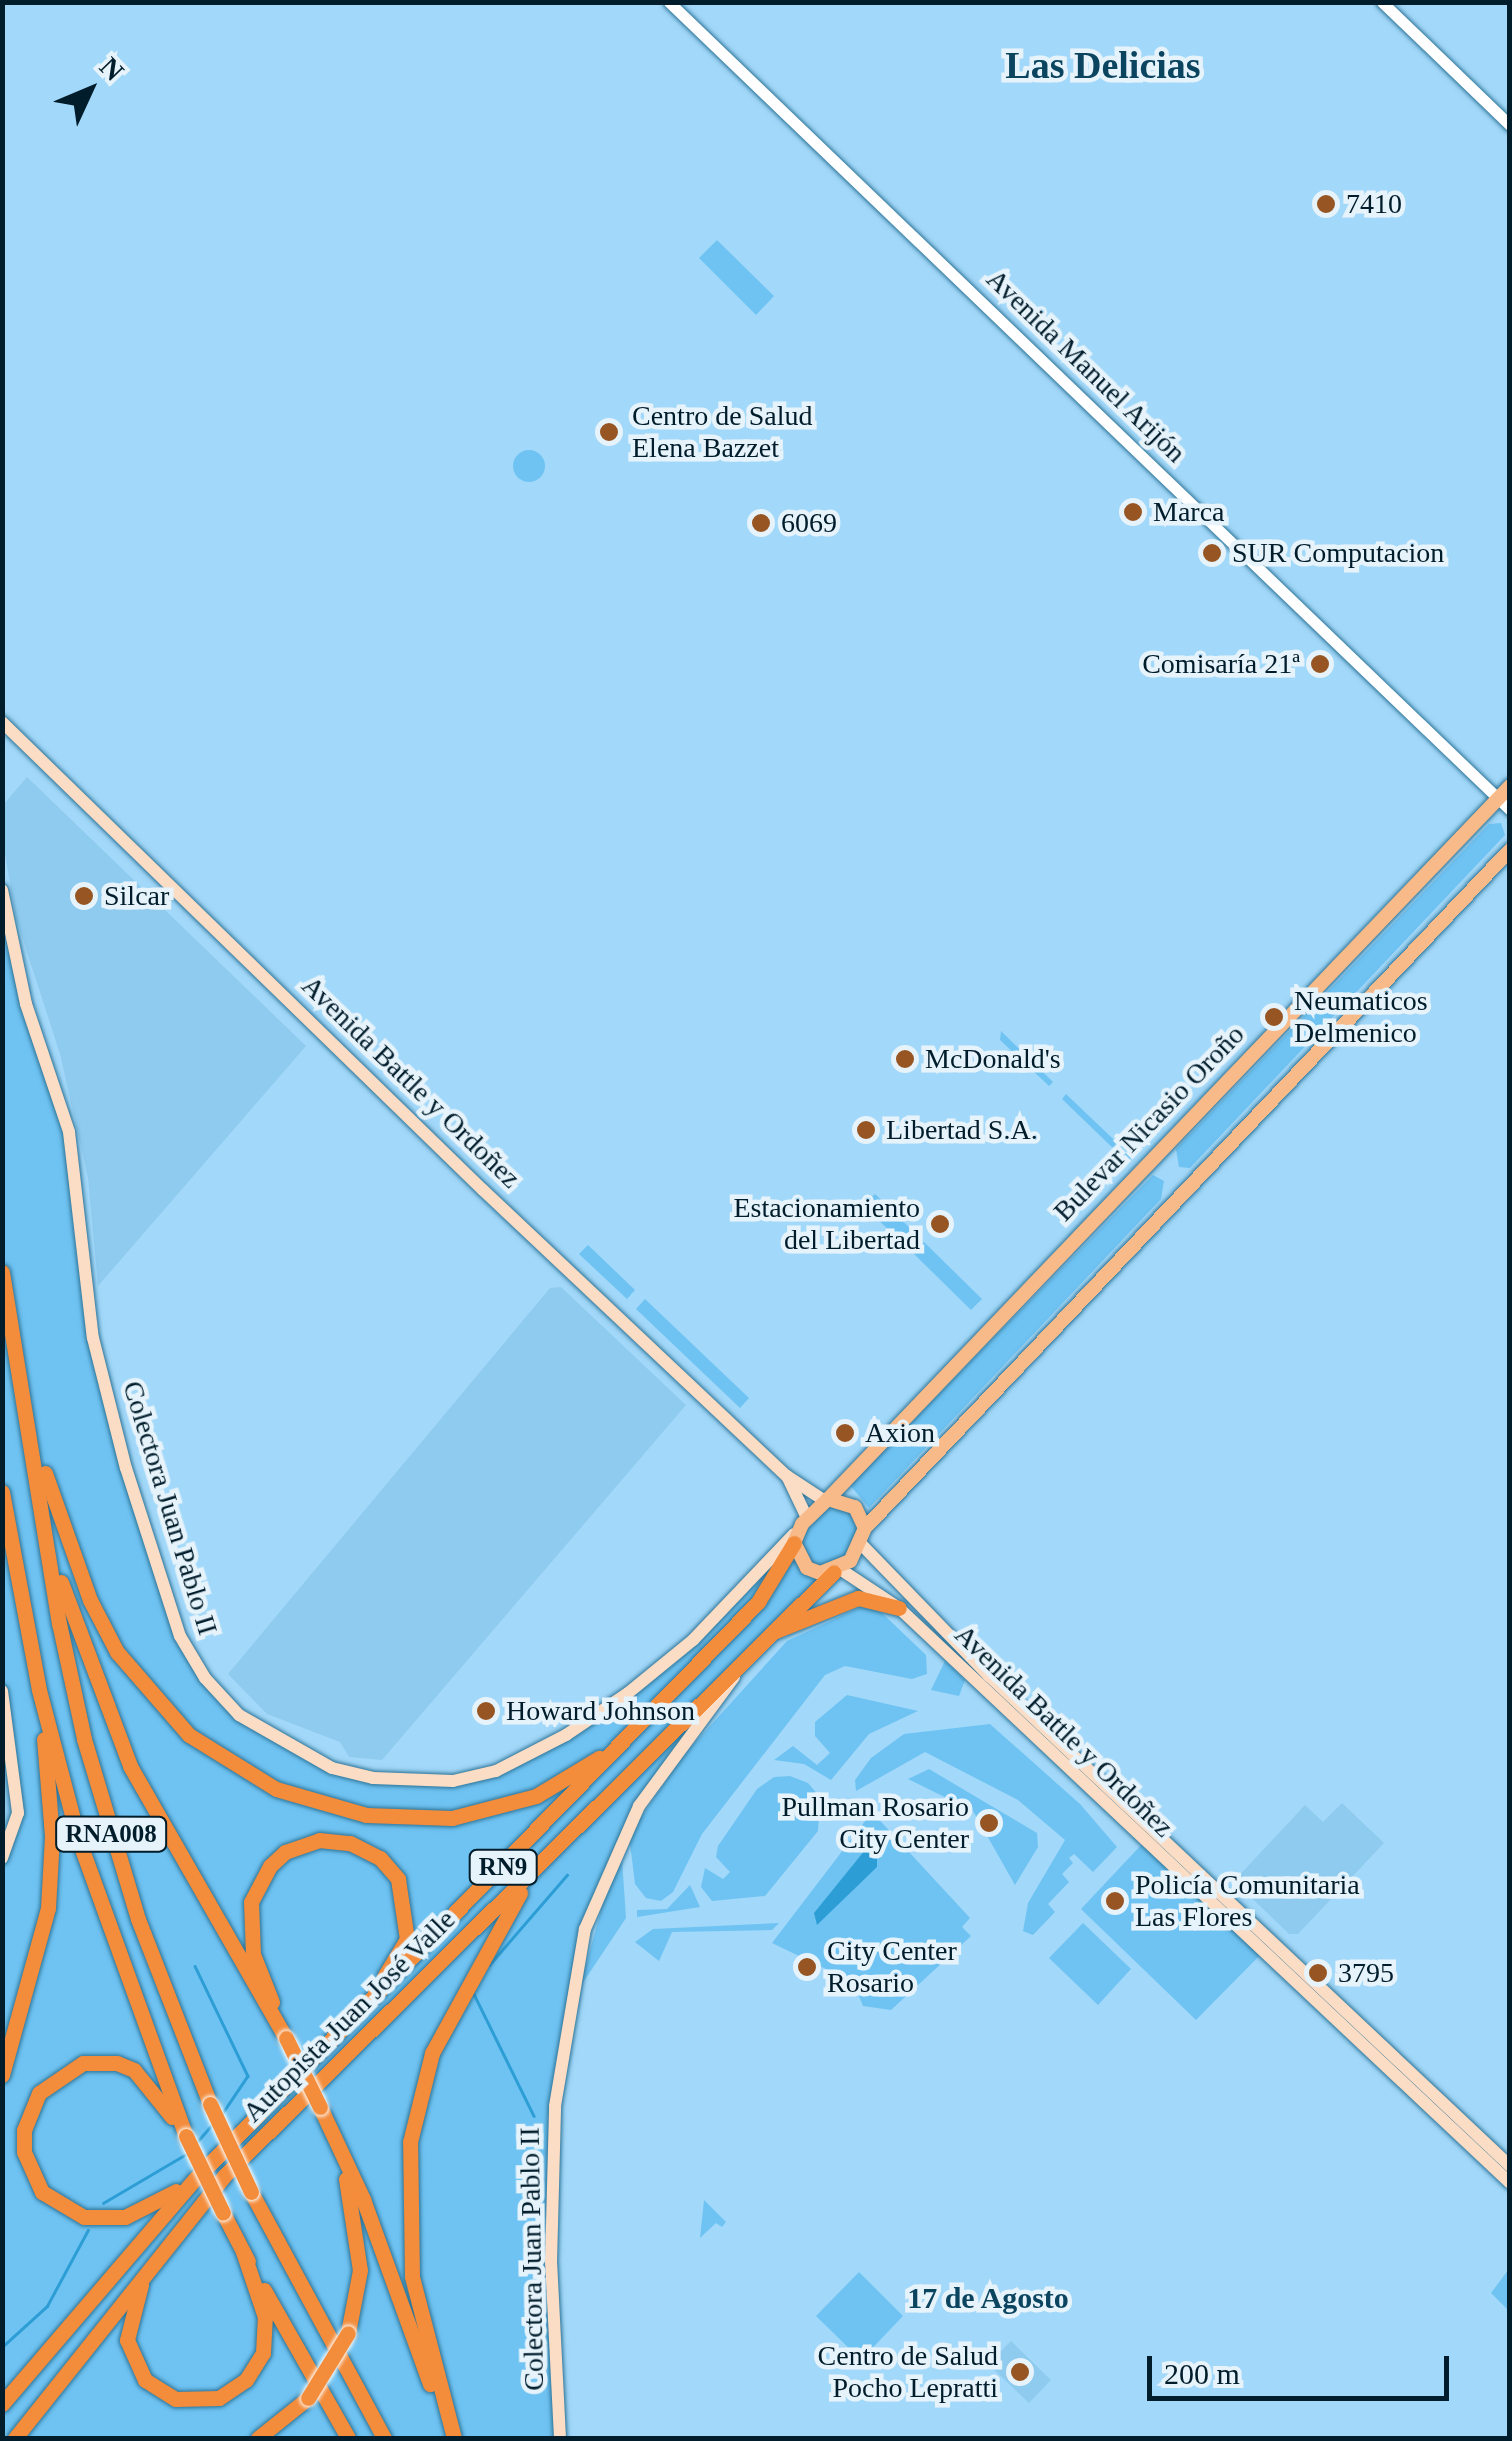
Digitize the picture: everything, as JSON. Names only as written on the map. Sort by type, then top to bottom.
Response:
[{"type":"highway","name":"RNA008","points":[[2,1272],[35,1445],[59,1623],[109,1827],[170,2011],[210,2104],[251,2192],[384,2438]]},
{"type":"highway","points":[[35,1445],[90,1600],[117,1652],[189,1735],[276,1789],[366,1816],[452,1818],[536,1796],[635,1732]]},
{"type":"highway","name":"RNA008","points":[[2,1492],[40,1690],[79,1841],[186,2136],[243,2252],[348,2438]]},
{"type":"highway","name":"Autopista Juan José Valle","points":[[2,2404],[196,2178],[758,1602],[795,1538]]},
{"type":"highway","points":[[51,1552],[130,1766],[286,2038],[363,2199],[453,2438]]},
{"type":"highway","name":"Autopista Juan José Valle","points":[[15,2438],[224,2176],[751,1650],[837,1571]]},
{"type":"highway","points":[[769,1634],[858,1598],[899,1608]]},
{"type":"highway","points":[[2,2075],[48,1908],[52,1836],[40,1690]]},
{"type":"highway","points":[[453,2438],[412,2276],[410,2142],[432,2053],[456,2001],[514,1899],[566,1836]]},
{"type":"highway","points":[[286,2038],[253,1954],[251,1902],[270,1866],[319,1840],[350,1842],[380,1858],[406,1898],[407,1939],[354,2019]]},
{"type":"highway","points":[[186,2136],[150,2085],[134,2070],[100,2060],[70,2068],[39,2093],[24,2130],[24,2152],[42,2192],[84,2216],[145,2211],[196,2178]]},
{"type":"highway","points":[[258,2438],[308,2398],[348,2333],[359,2292],[356,2223],[320,2106]]},
{"type":"highway","points":[[158,2254],[132,2303],[128,2340],[145,2380],[192,2402],[235,2390],[263,2352],[265,2317],[243,2252]]},
{"type":"main road","name":"Avenida Battle y Ordoñez","points":[[2,722],[787,1476],[827,1500]]},
{"type":"main road","name":"Bulevar Nicasio Oroño","points":[[827,1500],[1510,786]]},
{"type":"main road","points":[[865,1528],[855,1507],[827,1500],[807,1518],[795,1538],[807,1568],[837,1571],[861,1544],[865,1528],[1510,850]]},
{"type":"main road","name":"Colectora Juan Pablo II","points":[[2,890],[26,1004],[69,1132],[93,1338],[126,1468],[180,1636],[205,1678],[239,1715],[332,1768],[373,1778],[453,1781],[496,1771],[628,1693],[694,1640],[795,1538]]},
{"type":"main road","name":"Avenida Battle y Ordoñez","points":[[787,1476],[807,1518]]},
{"type":"main road","name":"Avenida Battle y Ordoñez","points":[[861,1544],[989,1676],[1510,2166]]},
{"type":"main road","name":"Avenida Battle y Ordoñez","points":[[837,1571],[899,1608],[1510,2183]]},
{"type":"main road","name":"Colectora Juan Pablo II","points":[[560,2438],[554,2140],[565,2026],[585,1928],[638,1806],[751,1650]]},
{"type":"main road","points":[[2,1691],[18,1813],[2,1858]]},
{"type":"street","name":"Avenida Manuel Arijón","points":[[669,2],[1510,810]]},
{"type":"street","points":[[1382,2],[1510,125]]},
{"type":"shaded area","points":[[717,240],[774,296],[756,315],[699,258]]},
{"type":"shaded area","points":[[529,450],[540,455],[545,466],[540,477],[529,482],[518,477],[513,466],[518,455]]},
{"type":"shaded area","name":"Silcar","points":[[27,777],[306,1046],[98,1286],[88,1178],[60,1054],[16,918],[3,842],[3,805]]},
{"type":"shaded area","points":[[1501,823],[1505,835],[1190,1168],[1179,1167],[1176,1149],[1489,824]]},
{"type":"shaded area","points":[[2,890],[26,1004],[69,1132],[93,1338],[180,1636],[239,1715],[331,1768],[453,1781],[530,1756],[693,1640],[825,1501],[855,1507],[861,1544],[769,1634],[660,1774],[609,1865],[565,2025],[552,2174],[560,2438],[3,2438],[2,1858],[18,1813],[2,1691]]},
{"type":"shaded area","points":[[1001,1031],[1053,1082],[1049,1086],[1000,1040]]},
{"type":"shaded area","points":[[1066,1094],[1132,1157],[1122,1168],[1112,1158],[1117,1152],[1062,1099]]},
{"type":"shaded area","points":[[1153,1175],[1164,1181],[1161,1199],[869,1508],[850,1485]]},
{"type":"shaded area","points":[[875,1194],[913,1231],[902,1243],[863,1205]]},
{"type":"shaded area","points":[[924,1242],[982,1299],[971,1310],[913,1253]]},
{"type":"shaded area","points":[[588,1245],[635,1290],[627,1299],[579,1254]]},
{"type":"shaded area","points":[[561,1287],[686,1405],[382,1760],[349,1757],[340,1742],[267,1714],[228,1674],[550,1288]]},
{"type":"shaded area","points":[[645,1299],[749,1398],[740,1408],[636,1309]]},
{"type":"shaded area","points":[[863,1606],[882,1613],[926,1655],[927,1674],[912,1679],[845,1666],[825,1675],[702,1834],[673,1892],[661,1901],[646,1898],[635,1884],[629,1835],[682,1757],[787,1641]]},
{"type":"shaded area","points":[[945,1661],[965,1680],[959,1696],[931,1690]]},
{"type":"shaded area","points":[[2,1691],[18,1813],[2,1858]]},
{"type":"shaded area","points":[[847,1695],[918,1711],[869,1734],[831,1780],[804,1764],[774,1760],[793,1746],[817,1765],[830,1753],[815,1736],[815,1722]]},
{"type":"shaded area","points":[[990,1724],[1080,1804],[1117,1847],[1093,1872],[1074,1854],[1069,1858],[1073,1863],[1062,1874],[1069,1882],[1048,1904],[1055,1912],[1033,1935],[1023,1931],[1028,1903],[1065,1840],[1018,1800],[925,1752],[856,1791],[855,1780],[871,1758],[904,1734]]},
{"type":"shaded area","points":[[929,1769],[1037,1833],[1038,1847],[1015,1885],[973,1811],[908,1779]]},
{"type":"shaded area","points":[[790,1776],[808,1783],[820,1797],[818,1831],[765,1896],[712,1901],[701,1887],[705,1868],[723,1879],[730,1872],[716,1857],[718,1846],[757,1789],[774,1777]]},
{"type":"shaded area","points":[[1342,1803],[1384,1843],[1298,1934],[1289,1934],[1234,1881],[1305,1805],[1323,1822]]},
{"type":"shaded area","points":[[872,1812],[970,1918],[962,1927],[971,1936],[891,2010],[863,2006],[853,1982],[772,1943]]},
{"type":"shaded area","points":[[1143,1843],[1265,1950],[1196,2020],[1081,1909]]},
{"type":"shaded area","points":[[865,1850],[877,1855],[877,1867],[817,1925],[814,1913]]},
{"type":"shaded area","points":[[622,1860],[626,1918],[580,1987],[605,1896]]},
{"type":"shaded area","points":[[690,1885],[700,1907],[637,1917],[637,1910],[667,1909]]},
{"type":"shaded area","points":[[779,1923],[772,1930],[672,1932],[659,1961],[635,1942],[653,1929]]},
{"type":"shaded area","points":[[1083,1923],[1131,1969],[1098,2005],[1049,1958]]},
{"type":"shaded area","points":[[704,2200],[726,2222],[722,2227],[716,2223],[700,2238]]},
{"type":"shaded area","points":[[1509,2269],[1509,2311],[1491,2293]]},
{"type":"shaded area","points":[[859,2272],[903,2316],[861,2360],[816,2316]]},
{"type":"shaded area","name":"Centro de Salud Pocho Lepratti","points":[[1011,2341],[1051,2380],[1029,2403],[988,2364]]},
{"type":"waterway","points":[[489,1965],[567,1875]]},
{"type":"waterway","points":[[195,1966],[248,2076],[223,2113]]},
{"type":"waterway","points":[[473,1992],[534,2116]]},
{"type":"waterway","points":[[196,2143],[211,2126]]},
{"type":"waterway","points":[[103,2203],[188,2153]]},
{"type":"waterway","points":[[2,2347],[47,2306],[88,2230]]},
{"type":"place","name":"7410","points":[[1326,204]]},
{"type":"place","name":"Centro de Salud Elena Bazzet","points":[[609,432]]},
{"type":"place","name":"Marca","points":[[1133,512]]},
{"type":"place","name":"6069","points":[[761,523]]},
{"type":"place","name":"SUR Computacion","points":[[1212,553]]},
{"type":"place","name":"Comisaría 21ª","points":[[1320,664]]},
{"type":"place","name":"Silcar","points":[[84,896]]},
{"type":"place","name":"Neumaticos Delmenico","points":[[1274,1017]]},
{"type":"place","name":"McDonald's","points":[[905,1059]]},
{"type":"place","name":"Libertad S.A.","points":[[866,1130]]},
{"type":"place","name":"Estacionamiento del Libertad","points":[[940,1224]]},
{"type":"place","name":"Axion","points":[[845,1433]]},
{"type":"place","name":"Howard Johnson","points":[[486,1711]]},
{"type":"place","name":"Pullman Rosario City Center","points":[[989,1823]]},
{"type":"place","name":"Policía Comunitaria Las Flores","points":[[1115,1901]]},
{"type":"place","name":"City Center Rosario","points":[[807,1967]]},
{"type":"place","name":"3795","points":[[1318,1973]]},
{"type":"place","name":"Centro de Salud Pocho Lepratti","points":[[1020,2372]]},
{"type":"district","name":"Las Delicias","points":[[1103,66]]},
{"type":"district","name":"17 de Agosto","points":[[988,2298]]}]
